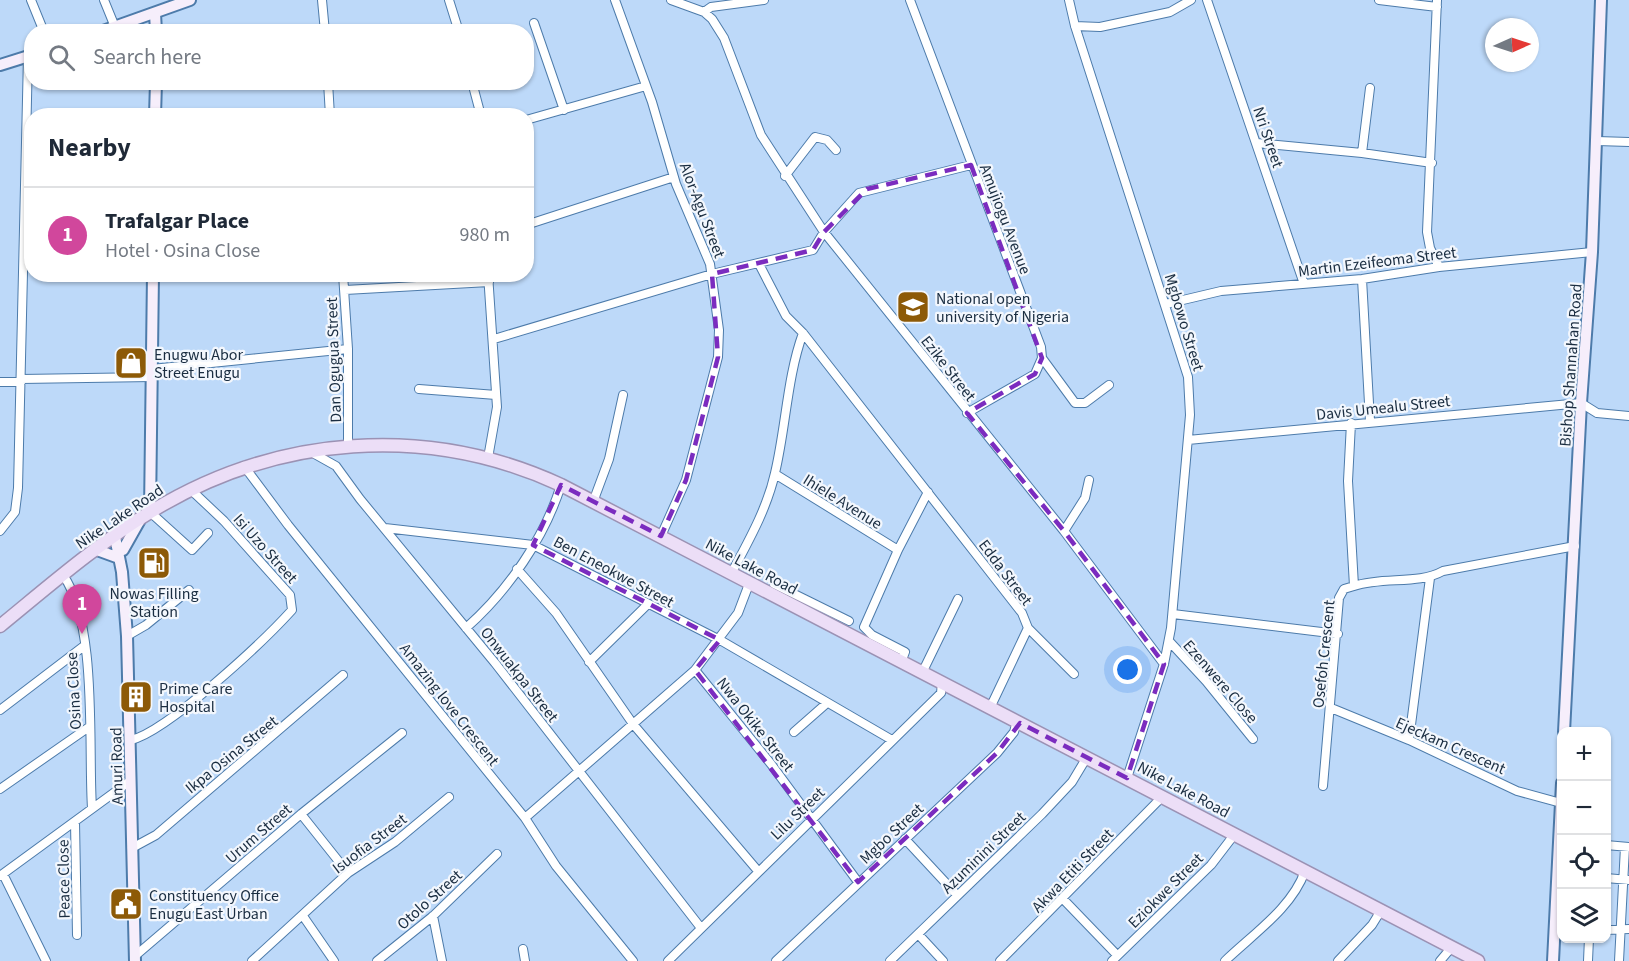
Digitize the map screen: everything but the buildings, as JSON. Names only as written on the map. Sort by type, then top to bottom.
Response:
[{"type":"main road","points":[[124,24],[190,0]]},
{"type":"main road","name":"Bishop Shannahan Road","points":[[1564,727],[1581,403],[1592,252],[1601,0]]},
{"type":"main road","points":[[155,13],[156,24]]},
{"type":"main road","points":[[0,65],[24,57]]},
{"type":"main road","points":[[155,108],[156,90]]},
{"type":"main road","points":[[97,550],[121,554],[146,515],[153,282]]},
{"type":"main road","name":"Nike Lake Road","points":[[0,626],[63,575],[146,515],[190,489],[244,466],[308,450],[348,444],[416,446],[488,458],[520,467],[561,484],[749,584],[1163,796],[1380,912],[1478,961]]},
{"type":"main road","name":"Amuri Road","points":[[118,535],[127,636],[135,959]]},
{"type":"main road","points":[[1553,961],[1557,940]]},
{"type":"street","points":[[31,0],[41,24]]},
{"type":"street","points":[[104,0],[114,24]]},
{"type":"street","points":[[322,0],[324,24]]},
{"type":"street","points":[[449,0],[456,24]]},
{"type":"street","name":"Alor-Agu Street","points":[[615,0],[646,86],[674,177],[712,274],[719,330],[718,357],[686,480],[661,536]]},
{"type":"street","points":[[671,0],[704,12],[711,7],[764,0]]},
{"type":"street","name":"Amujiogu Avenue","points":[[910,0],[1041,347],[1042,358]]},
{"type":"street","name":"Mgbowo Street","points":[[1070,0],[1075,26],[1188,376],[1188,440],[1169,641],[1164,664],[1127,778]]},
{"type":"street","points":[[1075,26],[1100,27],[1170,12],[1191,0]]},
{"type":"street","name":"Nri Street","points":[[1207,0],[1304,284]]},
{"type":"street","points":[[1379,0],[1437,3],[1432,163],[1427,232],[1430,248],[1439,267]]},
{"type":"street","name":"Ezike Street","points":[[704,12],[719,29],[761,135],[785,176],[804,198],[824,232],[967,414],[1064,531],[1164,664]]},
{"type":"street","points":[[534,23],[564,110]]},
{"type":"street","points":[[534,118],[646,86]]},
{"type":"street","points":[[1362,153],[1370,88]]},
{"type":"street","points":[[29,90],[29,108]]},
{"type":"street","points":[[328,90],[330,108]]},
{"type":"street","points":[[474,90],[479,108]]},
{"type":"street","points":[[785,176],[815,137],[827,140],[836,150]]},
{"type":"street","points":[[1597,141],[1629,142]]},
{"type":"street","points":[[1257,143],[1362,153],[1432,163]]},
{"type":"street","points":[[494,339],[712,274],[813,250],[824,232],[859,193],[971,165]]},
{"type":"street","points":[[534,222],[674,177]]},
{"type":"street","name":"Martin Ezeifeoma Street","points":[[1166,304],[1221,291],[1362,279],[1439,267],[1592,252]]},
{"type":"street","name":"Edda Street","points":[[759,264],[786,316],[803,333],[1022,613],[1029,628],[990,708]]},
{"type":"street","points":[[0,531],[10,521],[16,507],[24,272]]},
{"type":"street","points":[[1362,279],[1370,421]]},
{"type":"street","name":"Dan Ogugua Street","points":[[344,282],[348,349],[348,444]]},
{"type":"street","points":[[345,290],[441,282]]},
{"type":"street","points":[[488,458],[497,407],[489,282]]},
{"type":"street","points":[[731,574],[763,510],[775,474],[795,359],[803,333]]},
{"type":"street","points":[[0,382],[152,373],[348,349]]},
{"type":"street","points":[[1042,358],[1075,404],[1085,403],[1109,385]]},
{"type":"street","points":[[967,414],[1035,374],[1042,358]]},
{"type":"street","points":[[419,389],[496,395]]},
{"type":"street","points":[[593,502],[609,459],[623,395]]},
{"type":"street","points":[[1581,403],[1597,413],[1629,416]]},
{"type":"street","name":"Davis Umealu Street","points":[[1188,440],[1370,421],[1581,403]]},
{"type":"street","name":"Osefoh Crescent","points":[[1323,786],[1340,598],[1344,589],[1354,586],[1348,482],[1351,423]]},
{"type":"street","name":"Onwuakpa Street","points":[[308,450],[336,466],[579,771],[700,928]]},
{"type":"street","name":"Amazing love Crescent","points":[[244,466],[288,525],[525,818],[556,866],[633,961]]},
{"type":"street","name":"Ihiele Avenue","points":[[775,474],[898,550]]},
{"type":"street","points":[[1064,531],[1084,498],[1089,480]]},
{"type":"street","points":[[466,628],[492,601],[533,544],[553,508],[561,484]]},
{"type":"street","name":"Isi Uzo Street","points":[[131,740],[148,734],[187,705],[292,610],[290,595],[224,520],[190,489]]},
{"type":"street","points":[[864,627],[898,550],[928,492]]},
{"type":"street","points":[[146,515],[192,550],[208,533]]},
{"type":"street","name":"Ben Eneokwe Street","points":[[385,528],[533,544],[720,640],[892,740]]},
{"type":"street","points":[[1354,586],[1373,580],[1430,578],[1443,571],[1575,546]]},
{"type":"street","points":[[517,568],[556,613],[633,724],[758,871]]},
{"type":"street","name":"Osina Close","points":[[63,575],[71,586],[82,625],[92,808]]},
{"type":"street","points":[[1409,740],[1430,578]]},
{"type":"street","points":[[525,818],[695,670],[720,640],[738,613],[749,584]]},
{"type":"street","points":[[774,584],[864,627],[872,635],[904,652],[901,662]]},
{"type":"street","points":[[127,636],[146,625],[189,590]]},
{"type":"street","points":[[922,673],[958,599]]},
{"type":"street","points":[[589,662],[648,604]]},
{"type":"street","points":[[1173,614],[1338,634]]},
{"type":"street","points":[[838,629],[849,621]]},
{"type":"street","points":[[1029,628],[1074,674]]},
{"type":"street","name":"Ezenwere Close","points":[[1169,641],[1206,681],[1253,739]]},
{"type":"street","points":[[0,710],[84,646]]},
{"type":"street","name":"Nwa Okike Street","points":[[695,670],[812,818],[858,882]]},
{"type":"street","name":"Ikpa Osina Street","points":[[132,848],[156,835],[343,675]]},
{"type":"street","name":"Lilu Street","points":[[668,961],[941,693],[942,683]]},
{"type":"street","points":[[794,732],[827,703]]},
{"type":"street","name":"Ejeckam Crescent","points":[[1331,708],[1409,740],[1517,790],[1557,802]]},
{"type":"street","name":"Mgbo Street","points":[[776,961],[997,753],[1014,732],[1017,721]]},
{"type":"street","points":[[0,789],[89,727]]},
{"type":"street","name":"Urum Street","points":[[135,959],[301,814],[402,733]]},
{"type":"street","name":"Azuminini Street","points":[[890,961],[1072,782],[1087,757]]},
{"type":"street","points":[[46,961],[1,875],[130,781]]},
{"type":"street","name":"Akwa Etiti Street","points":[[1000,961],[1163,796]]},
{"type":"street","name":"Isuofia Street","points":[[252,961],[348,873],[395,842],[449,797]]},
{"type":"street","points":[[301,814],[348,873]]},
{"type":"street","name":"Peace Close","points":[[75,822],[77,935]]},
{"type":"street","name":"Eziokwe Street","points":[[1115,958],[1211,865],[1234,835]]},
{"type":"street","points":[[906,839],[957,895]]},
{"type":"street","points":[[1611,845],[1627,847],[1626,879],[1619,929],[1619,961]]},
{"type":"street","name":"Otolo Street","points":[[377,961],[433,916],[497,854]]},
{"type":"street","points":[[1225,961],[1288,901],[1300,885],[1305,871]]},
{"type":"street","points":[[1611,878],[1626,879]]},
{"type":"street","points":[[1063,899],[1115,958]]},
{"type":"street","points":[[1338,961],[1372,925],[1380,912]]},
{"type":"street","points":[[303,916],[334,961]]},
{"type":"street","points":[[433,916],[442,961]]},
{"type":"street","points":[[1611,930],[1629,929]]},
{"type":"street","points":[[918,934],[943,961]]},
{"type":"street","points":[[1588,943],[1588,961]]},
{"type":"street","points":[[1440,961],[1451,948]]},
{"type":"street","points":[[523,949],[525,961]]},
{"type":"highlighted area","points":[[971,165],[1042,358],[1035,374],[967,413],[1064,531],[1164,664],[1127,778],[1020,723],[997,753],[858,882],[695,670],[720,640],[533,545],[561,485],[661,536],[686,480],[718,357],[712,274],[813,250],[824,232],[867,189]]},
{"type":"place","name":"National open university of Nigeria","points":[[913,307]]},
{"type":"place","name":"Enugwu Abor Street Enugu","points":[[131,363]]},
{"type":"place","name":"Nowas Filling Station","points":[[154,563]]},
{"type":"place","name":"Trafalgar Place","points":[[82,634]]},
{"type":"place","name":"Prime Care Hospital","points":[[136,697]]},
{"type":"place","name":"Constituency Office Enugu East Urban","points":[[126,904]]}]
